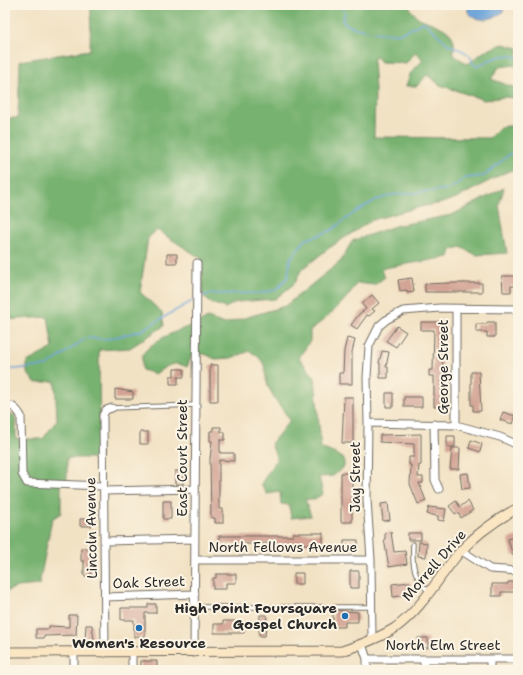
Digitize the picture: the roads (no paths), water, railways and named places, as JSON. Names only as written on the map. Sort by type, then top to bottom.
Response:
[{"type":"main road","name":"Morrell Drive","points":[[372,640],[396,627],[420,603],[462,550],[484,529],[518,508]]},
{"type":"main road","name":"North Elm Street","points":[[5,652],[327,652],[342,650],[372,640]]},
{"type":"street","name":"East Court Street","points":[[194,653],[197,263]]},
{"type":"street","points":[[456,309],[518,309]]},
{"type":"street","name":"Jay Street","points":[[372,640],[371,560],[367,500],[368,352],[373,337],[386,320],[396,313],[409,310],[456,309]]},
{"type":"street","name":"George Street","points":[[456,309],[456,425]]},
{"type":"street","points":[[5,405],[11,405],[18,411],[21,422],[22,474],[26,483],[104,488],[195,489]]},
{"type":"street","name":"Lincoln Avenue","points":[[105,653],[103,415],[106,410],[112,408]]},
{"type":"street","points":[[368,423],[456,425],[500,437],[518,445]]},
{"type":"street","points":[[434,424],[435,480],[439,489]]},
{"type":"street","points":[[104,540],[195,539]]},
{"type":"street","points":[[462,550],[490,570],[518,571]]},
{"type":"street","name":"North Fellows Avenue","points":[[195,560],[371,560]]},
{"type":"street","name":"Oak Street","points":[[105,597],[195,594]]},
{"type":"street","points":[[362,644],[367,660],[367,670]]},
{"type":"street","points":[[74,653],[74,670]]},
{"type":"street","points":[[132,653],[132,670]]},
{"type":"street","name":"North Elm Street","points":[[367,660],[518,660]]},
{"type":"street","points":[[424,660],[424,670]]},
{"type":"street","points":[[490,660],[490,670]]},
{"type":"lane","points":[[112,408],[196,405]]},
{"type":"lane","points":[[413,544],[413,570],[420,582],[429,592]]},
{"type":"lane","points":[[194,607],[372,607]]},
{"type":"water","points":[[470,5],[500,5],[504,11],[491,18],[481,19],[472,16],[468,12],[468,7]]},
{"type":"waterway","points":[[327,5],[342,8],[345,12],[342,21],[353,27],[369,31],[399,33],[424,22],[448,44],[465,52],[471,57],[472,62],[476,66],[502,56],[513,56],[518,58]]},
{"type":"waterway","points":[[199,297],[210,294],[260,293],[276,290],[288,277],[290,259],[305,240],[330,231],[357,211],[376,200],[392,195],[450,189],[465,178],[484,176],[518,147]]},
{"type":"waterway","points":[[5,370],[47,366],[86,338],[107,339],[140,331],[194,300]]},
{"type":"place","name":"High Point Foursquare Gospel Church","points":[[345,616]]},
{"type":"place","name":"Women's Resource","points":[[139,628]]}]
